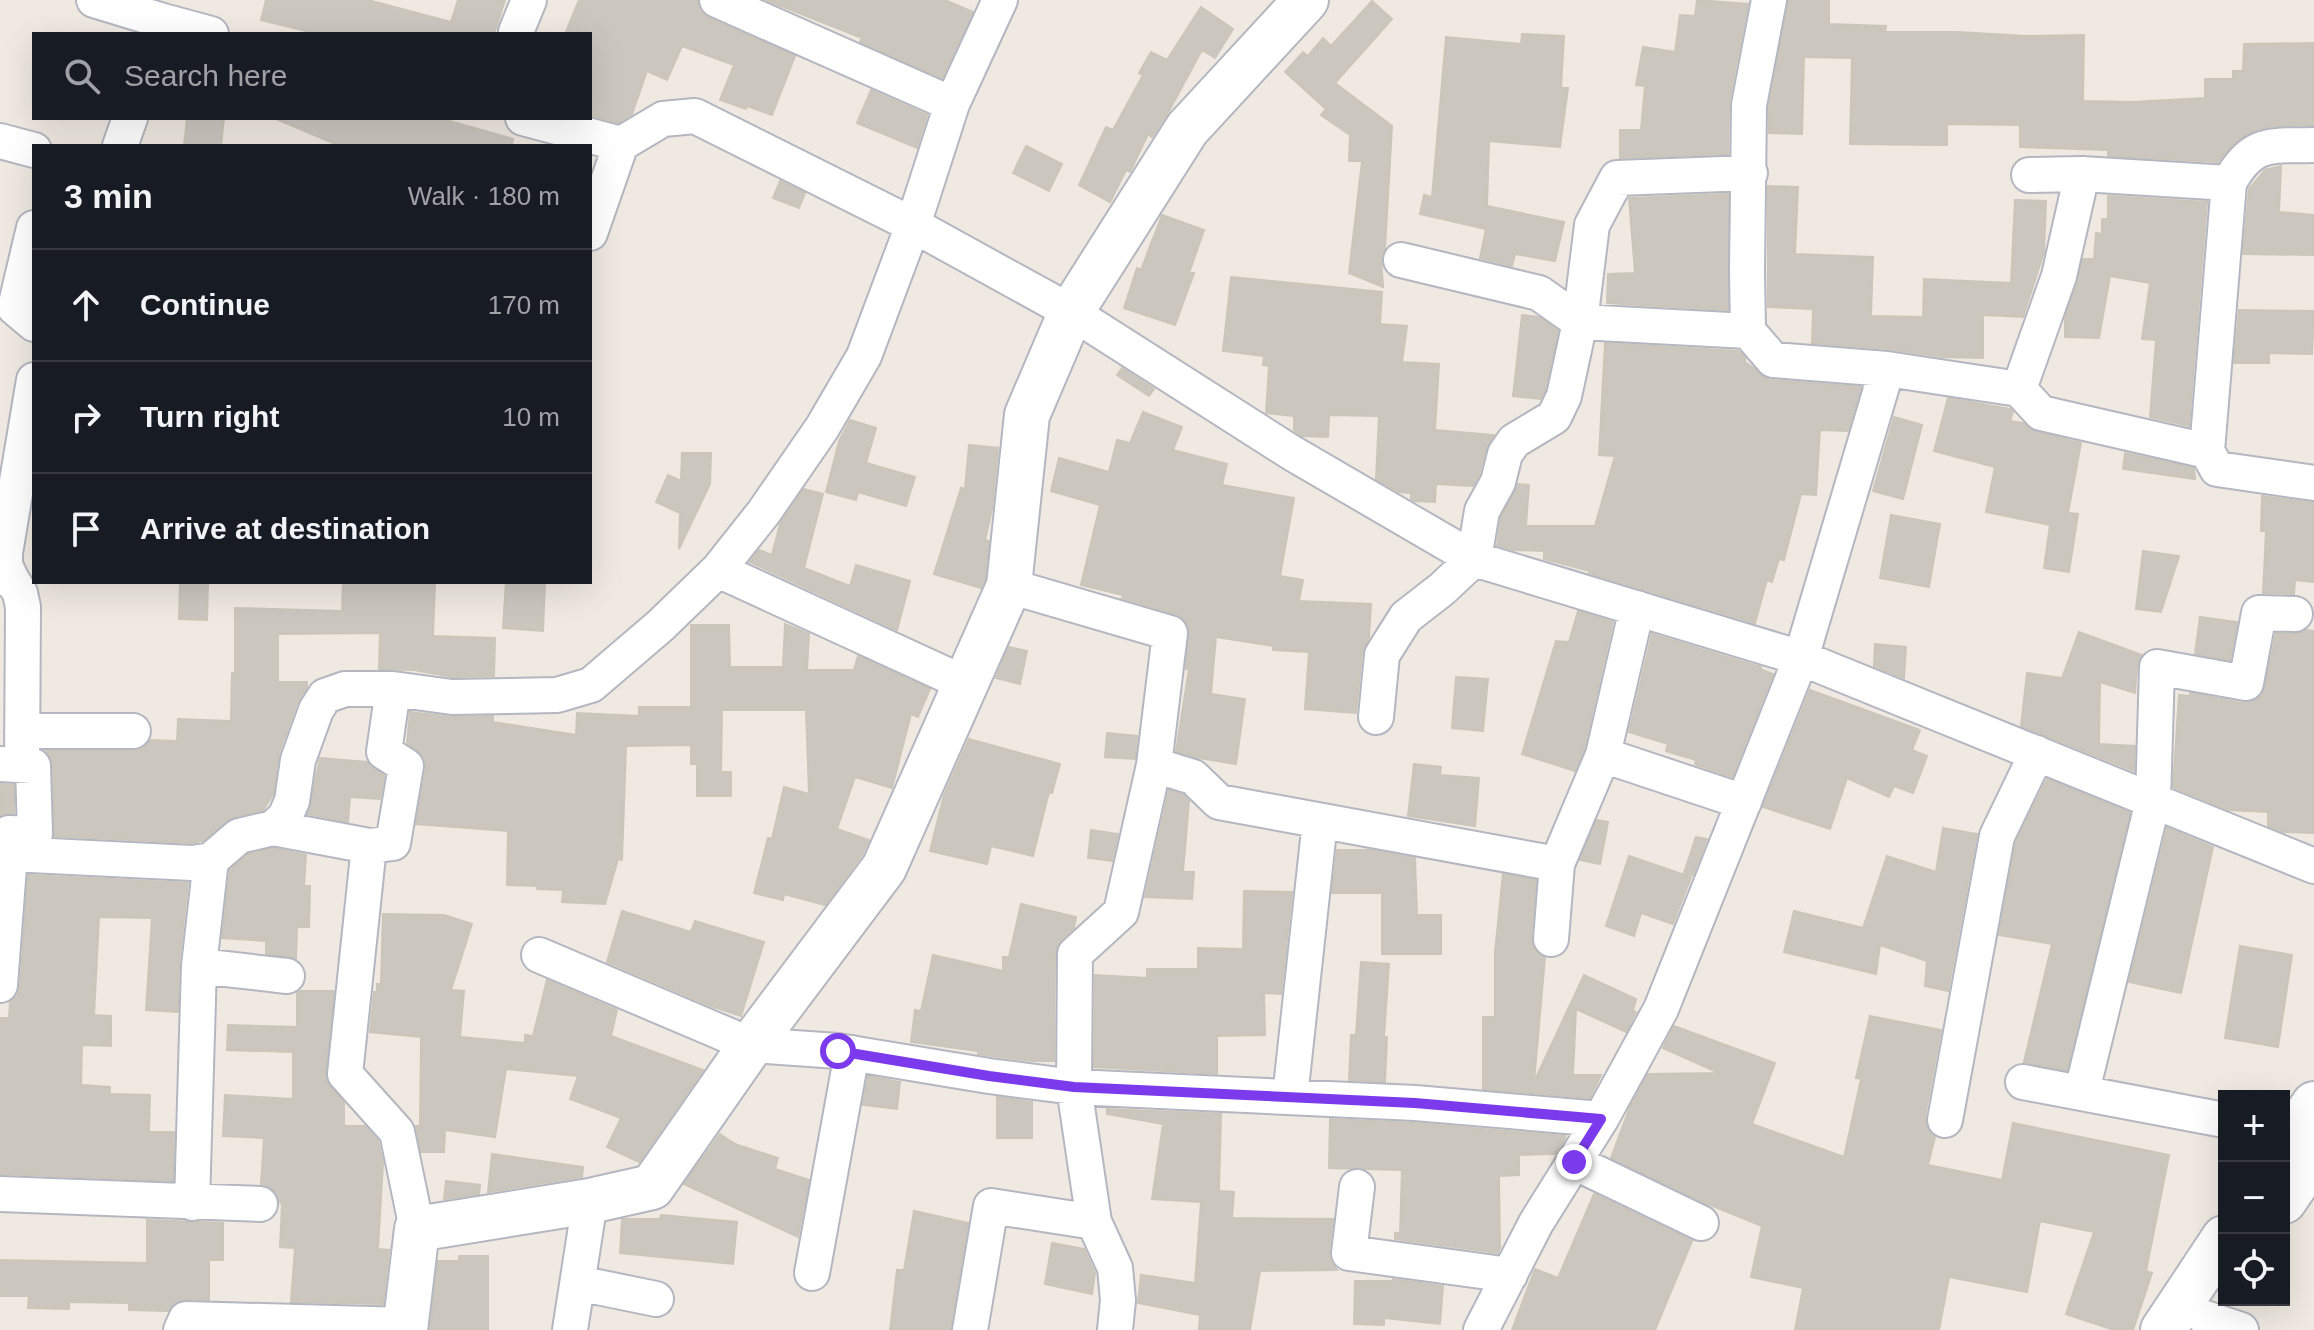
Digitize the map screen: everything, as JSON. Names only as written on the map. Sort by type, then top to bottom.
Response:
[{"type":"street","points":[[94,0],[161,28],[194,32]]},
{"type":"street","points":[[516,32],[529,0]]},
{"type":"street","points":[[717,0],[952,104]]},
{"type":"street","points":[[273,828],[289,809],[298,760],[316,710],[325,696],[345,689],[393,689],[452,697],[557,695],[591,685],[660,626],[718,570],[764,512],[864,356],[913,225],[952,104],[1000,0]]},
{"type":"street","points":[[417,1229],[590,1201],[652,1187],[751,1045],[884,868],[1009,586],[1027,415],[1071,312],[1187,129],[1306,0]]},
{"type":"street","points":[[1769,0],[1749,105],[1748,331],[1773,360],[1887,369],[2019,389],[2041,413],[2207,451]]},
{"type":"street","points":[[592,227],[621,144],[663,119],[695,116],[913,225],[1071,312],[1292,453],[1474,559],[1801,658],[2314,866]]},
{"type":"street","points":[[121,144],[129,120]]},
{"type":"street","points":[[531,120],[621,144]]},
{"type":"street","points":[[0,141],[32,149]]},
{"type":"street","points":[[2314,145],[2265,146],[2240,164],[2229,183],[2207,451],[2217,469],[2314,483]]},
{"type":"street","points":[[1376,717],[1382,655],[1406,617],[1474,559],[1482,511],[1498,482],[1505,454],[1514,441],[1554,417],[1564,396],[1580,322],[1592,225],[1617,178],[1750,173]]},
{"type":"street","points":[[2029,175],[2082,174],[2229,183]]},
{"type":"street","points":[[2019,389],[2059,276],[2082,174]]},
{"type":"street","points":[[32,236],[15,308],[32,322]]},
{"type":"street","points":[[1401,260],[1539,293],[1580,322],[1748,331]]},
{"type":"street","points":[[1481,1330],[1536,1223],[1601,1119],[1661,1009],[1801,658],[1887,369]]},
{"type":"street","points":[[0,985],[9,833],[35,834],[33,766],[11,765],[22,731],[23,607],[12,572],[32,397]]},
{"type":"street","points":[[718,570],[964,683]]},
{"type":"street","points":[[1009,586],[1170,633],[1154,765],[1121,912],[1075,954],[1074,1087],[1094,1222],[1115,1268],[1118,1300],[1115,1330]]},
{"type":"street","points":[[1551,939],[1557,864],[1603,755],[1637,608]]},
{"type":"street","points":[[2082,1091],[2153,801],[2157,667],[2246,683],[2259,613],[2295,614]]},
{"type":"street","points":[[10,854],[192,863],[211,860],[239,836],[273,828],[369,846],[393,843],[406,766],[384,752],[393,689]]},
{"type":"street","points":[[22,731],[133,731]]},
{"type":"street","points":[[1945,1120],[1997,836],[2037,753]]},
{"type":"street","points":[[1603,755],[1744,802]]},
{"type":"street","points":[[1154,765],[1193,777],[1219,802],[1557,864]]},
{"type":"street","points":[[1290,1097],[1320,821]]},
{"type":"street","points":[[181,1330],[186,1319],[406,1328],[417,1229],[397,1132],[345,1074],[369,846]]},
{"type":"street","points":[[192,1203],[199,966],[211,860]]},
{"type":"street","points":[[539,955],[751,1045],[852,1053],[1074,1087],[1415,1103],[1601,1119]]},
{"type":"street","points":[[199,966],[287,976]]},
{"type":"street","points":[[812,1273],[852,1053]]},
{"type":"street","points":[[2023,1082],[2218,1119]]},
{"type":"street","points":[[2290,1173],[2298,1135]]},
{"type":"street","points":[[1574,1162],[1701,1223]]},
{"type":"street","points":[[1357,1187],[1349,1253],[1510,1275]]},
{"type":"street","points":[[0,1194],[260,1204]]},
{"type":"street","points":[[570,1330],[590,1201]]},
{"type":"street","points":[[970,1330],[991,1206],[1094,1222]]},
{"type":"street","points":[[2163,1330],[2218,1247]]},
{"type":"street","points":[[578,1283],[656,1299]]},
{"type":"building","points":[[266,0],[368,0],[451,22],[458,0],[505,0],[495,32],[310,32],[261,20]]},
{"type":"building","points":[[579,0],[697,0],[700,11],[709,18],[795,56],[772,115],[720,100],[734,65],[682,46],[667,80],[647,71],[632,114],[618,123],[592,116],[592,32],[566,32]]},
{"type":"building","points":[[766,0],[945,0],[973,12],[942,78],[860,42],[862,38]]},
{"type":"building","points":[[1697,0],[1748,4],[1729,102],[1728,154],[1620,158],[1620,130],[1641,130],[1645,86],[1636,85],[1643,47],[1675,52],[1680,15],[1695,16]]},
{"type":"building","points":[[1788,0],[1829,0],[1829,24],[1886,26],[1885,32],[2084,35],[2083,101],[2205,98],[2205,79],[2233,79],[2233,71],[2243,71],[2244,44],[2314,43],[2314,125],[2273,126],[2256,130],[2234,143],[2218,162],[2108,156],[2108,150],[2020,147],[2020,125],[1947,124],[1947,145],[1850,144],[1852,58],[1804,57],[1802,134],[1769,133],[1769,107]]},
{"type":"building","points":[[1372,1],[1392,19],[1335,83],[1392,126],[1385,249],[1381,256],[1383,287],[1349,273],[1362,161],[1349,161],[1350,135],[1321,115],[1326,109],[1285,72],[1303,52],[1308,56],[1323,38],[1331,46]]},
{"type":"building","points":[[1201,7],[1233,29],[1215,58],[1202,50],[1169,111],[1152,137],[1148,134],[1130,172],[1126,170],[1110,202],[1079,185],[1106,127],[1113,130],[1143,75],[1139,73],[1151,52],[1167,60]]},
{"type":"building","points":[[1522,34],[1564,36],[1561,88],[1568,88],[1560,147],[1489,141],[1487,206],[1564,222],[1555,261],[1515,254],[1512,266],[1480,258],[1486,229],[1420,214],[1424,195],[1432,197],[1446,37],[1521,44]]},
{"type":"building","points":[[871,90],[927,115],[917,148],[857,123]]},
{"type":"building","points":[[187,120],[224,120],[221,144],[184,144]]},
{"type":"building","points":[[279,120],[446,120],[513,139],[512,144],[335,144]]},
{"type":"building","points":[[1026,146],[1062,164],[1049,191],[1013,173]]},
{"type":"building","points":[[2281,166],[2279,212],[2314,215],[2314,255],[2243,254],[2249,189],[2265,170]]},
{"type":"building","points":[[780,181],[805,193],[799,208],[773,198]]},
{"type":"building","points":[[1768,186],[1798,187],[1795,254],[1873,257],[1871,316],[1923,317],[1924,279],[2011,283],[2015,200],[2046,201],[2044,252],[2023,317],[1983,315],[1983,358],[1943,357],[1812,343],[1813,309],[1768,307]]},
{"type":"building","points":[[1728,194],[1728,310],[1607,303],[1608,274],[1635,273],[1629,198]]},
{"type":"building","points":[[2108,196],[2207,202],[2189,426],[2150,417],[2156,340],[2142,339],[2150,283],[2110,276],[2099,338],[2065,337],[2065,319],[2083,259],[2094,259],[2096,233],[2102,234],[2102,219],[2108,219]]},
{"type":"building","points":[[1162,215],[1204,230],[1189,273],[1194,273],[1175,325],[1124,308],[1137,268],[1141,270]]},
{"type":"building","points":[[1231,277],[1382,292],[1380,324],[1407,326],[1402,362],[1439,364],[1435,430],[1494,435],[1473,486],[1436,484],[1435,502],[1414,501],[1411,493],[1399,492],[1376,479],[1379,416],[1329,415],[1328,437],[1302,436],[1294,430],[1294,416],[1266,413],[1269,366],[1263,365],[1264,356],[1223,351]]},
{"type":"building","points":[[2239,310],[2314,311],[2312,354],[2269,353],[2269,363],[2234,363]]},
{"type":"building","points":[[1522,315],[1539,317],[1558,331],[1541,399],[1513,396]]},
{"type":"building","points":[[1605,343],[1738,351],[1745,362],[1770,380],[1861,387],[1848,431],[1820,430],[1816,495],[1801,494],[1784,560],[1779,559],[1772,582],[1767,580],[1755,623],[1544,559],[1544,551],[1514,550],[1497,545],[1501,518],[1518,484],[1529,485],[1526,526],[1595,526],[1615,456],[1599,455]]},
{"type":"building","points":[[1122,368],[1154,389],[1149,396],[1117,375]]},
{"type":"building","points":[[1948,398],[2010,409],[2013,412],[2010,421],[2023,423],[2037,432],[2081,443],[2068,513],[2078,514],[2069,572],[2044,568],[2050,525],[1986,512],[1995,467],[1934,451]]},
{"type":"building","points":[[1143,412],[1182,427],[1173,450],[1227,464],[1222,485],[1294,498],[1280,576],[1303,580],[1299,601],[1371,604],[1369,637],[1362,653],[1356,713],[1305,709],[1309,652],[1273,650],[1273,646],[1216,637],[1211,694],[1245,699],[1236,764],[1176,751],[1189,669],[1186,669],[1188,626],[1176,614],[1122,598],[1123,595],[1081,585],[1100,505],[1051,491],[1059,458],[1109,472],[1117,440],[1130,443]]},
{"type":"building","points":[[1894,417],[1922,425],[1903,499],[1873,491]]},
{"type":"building","points":[[850,420],[876,428],[866,463],[915,477],[906,506],[858,492],[856,500],[826,492],[839,441]]},
{"type":"building","points":[[969,445],[998,448],[992,509],[985,540],[989,541],[985,579],[981,588],[934,574],[961,488],[965,489]]},
{"type":"building","points":[[682,453],[711,453],[710,484],[679,549],[680,513],[656,502],[668,475],[681,481]]},
{"type":"building","points":[[2125,453],[2194,468],[2195,479],[2123,469]]},
{"type":"building","points":[[804,489],[823,494],[804,568],[850,586],[856,565],[910,581],[897,630],[750,562],[759,550],[772,555],[780,524]]},
{"type":"building","points":[[2262,496],[2314,503],[2314,582],[2295,580],[2294,594],[2263,593],[2266,531],[2261,531]]},
{"type":"building","points":[[1891,515],[1940,524],[1929,587],[1880,578]]},
{"type":"building","points":[[2143,551],[2179,556],[2161,612],[2136,609]]},
{"type":"building","points":[[180,584],[208,584],[207,620],[179,619]]},
{"type":"building","points":[[343,584],[435,584],[433,636],[495,638],[494,676],[453,677],[414,670],[379,669],[380,633],[278,634],[278,682],[307,682],[307,687],[297,703],[279,753],[273,795],[263,810],[234,817],[202,841],[191,843],[54,836],[53,765],[46,751],[134,751],[144,748],[151,740],[177,741],[178,719],[231,721],[235,608],[342,611]]},
{"type":"building","points":[[506,584],[545,584],[543,631],[503,628]]},
{"type":"building","points":[[1578,611],[1613,622],[1584,749],[1575,771],[1522,754],[1556,641],[1569,642]]},
{"type":"building","points":[[2200,617],[2237,622],[2230,660],[2195,654]]},
{"type":"building","points":[[785,624],[809,634],[807,670],[854,670],[858,656],[930,689],[918,717],[911,714],[892,788],[855,777],[837,829],[869,840],[862,855],[825,905],[784,894],[783,900],[754,893],[768,838],[772,839],[784,787],[809,794],[806,710],[722,710],[721,772],[731,772],[731,796],[697,796],[697,764],[691,764],[691,745],[626,746],[622,860],[618,859],[605,904],[562,902],[563,890],[507,885],[508,831],[416,824],[426,768],[424,757],[407,743],[410,712],[452,717],[493,716],[493,722],[576,735],[577,713],[639,716],[639,707],[691,707],[691,625],[729,625],[730,667],[783,667]]},
{"type":"building","points":[[2314,631],[2314,833],[2283,832],[2268,826],[2268,812],[2229,810],[2173,787],[2179,695],[2190,696],[2190,693],[2242,703],[2253,701],[2262,695],[2265,687],[2276,633],[2294,634]]},
{"type":"building","points":[[2079,632],[2142,655],[2137,666],[2135,693],[2100,682],[2099,744],[2135,746],[2134,771],[2021,726],[2027,673],[2062,678]]},
{"type":"building","points":[[1652,634],[1761,667],[1773,674],[1732,777],[1695,764],[1696,760],[1666,751],[1668,744],[1629,732]]},
{"type":"building","points":[[1875,644],[1906,647],[1904,678],[1874,666]]},
{"type":"building","points":[[1009,647],[1027,651],[1020,684],[996,678]]},
{"type":"building","points":[[1456,677],[1488,679],[1483,731],[1452,728]]},
{"type":"building","points":[[1810,690],[1920,730],[1912,750],[1927,756],[1913,793],[1894,786],[1889,797],[1847,778],[1830,829],[1763,807]]},
{"type":"building","points":[[1107,733],[1137,736],[1135,759],[1105,757]]},
{"type":"building","points":[[969,739],[1060,764],[1052,793],[1049,792],[1033,856],[991,846],[987,864],[930,851],[944,795]]},
{"type":"building","points":[[320,758],[367,762],[384,776],[380,799],[350,797],[348,822],[308,814]]},
{"type":"building","points":[[1414,764],[1441,767],[1440,775],[1479,778],[1475,826],[1408,816]]},
{"type":"building","points":[[2047,779],[2130,813],[2067,1070],[2024,1062],[2052,944],[1999,935],[2016,842]]},
{"type":"building","points":[[0,784],[14,785],[14,813],[1,815]]},
{"type":"building","points":[[1169,790],[1189,801],[1183,872],[1194,872],[1192,899],[1145,897]]},
{"type":"building","points":[[1597,820],[1608,822],[1600,864],[1580,860]]},
{"type":"building","points":[[1943,828],[1977,834],[1948,991],[1925,986],[1927,961],[1880,945],[1876,974],[1784,952],[1794,911],[1863,928],[1887,856],[1936,872]]},
{"type":"building","points":[[2167,828],[2213,847],[2181,993],[2129,982]]},
{"type":"building","points":[[1091,830],[1118,834],[1112,861],[1088,858]]},
{"type":"building","points":[[1696,837],[1707,839],[1693,875],[1684,873]]},
{"type":"building","points":[[273,848],[306,855],[304,886],[310,886],[309,927],[297,927],[296,959],[266,954],[266,941],[222,938],[230,870],[248,854]]},
{"type":"building","points":[[1337,850],[1370,850],[1415,858],[1417,915],[1441,915],[1441,954],[1382,954],[1382,893],[1332,893]]},
{"type":"building","points":[[1629,856],[1691,877],[1673,924],[1641,913],[1634,936],[1606,926]]},
{"type":"building","points":[[1503,874],[1536,880],[1531,938],[1533,948],[1545,957],[1534,1082],[1584,975],[1636,999],[1633,1011],[1636,1012],[1626,1032],[1576,1009],[1573,1075],[1601,1075],[1590,1098],[1483,1089],[1483,1017],[1495,1017],[1495,952]]},
{"type":"building","points":[[28,875],[188,883],[179,964],[178,1012],[146,1010],[152,918],[99,917],[94,1015],[111,1016],[111,1046],[82,1045],[81,1085],[110,1087],[110,1094],[150,1095],[149,1132],[174,1132],[173,1181],[0,1174],[0,1018],[9,1018],[10,1002],[17,996],[20,987]]},
{"type":"building","points":[[1244,891],[1292,892],[1281,994],[1264,993],[1265,1035],[1217,1036],[1217,1074],[1094,1067],[1095,975],[1147,978],[1147,969],[1198,969],[1198,948],[1243,949]]},
{"type":"building","points":[[1021,904],[1076,917],[1074,928],[1061,940],[1055,953],[1054,1061],[992,1056],[978,1054],[978,1051],[911,1042],[915,1010],[921,1011],[933,955],[1003,971],[1003,957],[1009,957]]},
{"type":"building","points":[[622,911],[691,932],[695,921],[764,942],[741,1016],[607,962]]},
{"type":"building","points":[[383,914],[444,915],[472,924],[451,990],[464,991],[460,1037],[525,1043],[525,1035],[533,1036],[547,980],[617,1010],[611,1036],[703,1070],[639,1162],[607,1147],[621,1118],[570,1099],[578,1076],[506,1069],[495,1137],[445,1130],[444,1152],[421,1152],[416,1126],[420,1126],[421,1037],[370,1032],[374,992],[377,992],[377,984],[381,984]]},
{"type":"building","points":[[2240,946],[2292,955],[2278,1047],[2225,1038]]},
{"type":"building","points":[[1361,962],[1389,964],[1384,1037],[1387,1037],[1385,1082],[1349,1080],[1351,1035],[1356,1035]]},
{"type":"building","points":[[334,991],[326,1080],[344,1103],[344,1126],[365,1126],[378,1141],[383,1162],[378,1249],[389,1250],[383,1304],[291,1302],[295,1248],[280,1247],[282,1205],[271,1188],[261,1184],[264,1138],[223,1136],[225,1095],[293,1099],[293,1052],[227,1050],[228,1025],[297,1027],[297,993]]},
{"type":"building","points":[[1870,1016],[1941,1030],[1925,1116],[1927,1127],[1935,1137],[1928,1165],[2002,1180],[2013,1123],[2169,1155],[2146,1271],[2152,1273],[2133,1330],[2114,1330],[2066,1314],[2094,1232],[2040,1221],[2027,1292],[1949,1277],[1939,1330],[1795,1330],[1803,1288],[1751,1277],[1762,1226],[1611,1158],[1630,1107],[1648,1074],[1719,1073],[1663,1048],[1674,1026],[1775,1063],[1752,1124],[1844,1157],[1861,1079],[1856,1078]]},
{"type":"building","points":[[868,1076],[900,1082],[897,1109],[863,1105]]},
{"type":"building","points":[[997,1097],[1032,1102],[1032,1138],[997,1138]]},
{"type":"building","points":[[1107,1109],[1221,1114],[1219,1191],[1234,1192],[1232,1218],[1333,1219],[1329,1251],[1330,1260],[1337,1270],[1260,1271],[1250,1330],[1199,1330],[1200,1315],[1138,1303],[1141,1275],[1195,1283],[1201,1202],[1152,1199],[1163,1124],[1107,1114]]},
{"type":"building","points":[[1330,1119],[1414,1123],[1565,1138],[1556,1154],[1519,1155],[1519,1175],[1499,1176],[1498,1253],[1395,1239],[1395,1233],[1400,1233],[1402,1170],[1329,1168]]},
{"type":"building","points":[[720,1134],[735,1144],[778,1158],[775,1169],[809,1180],[798,1237],[684,1184]]},
{"type":"building","points":[[492,1154],[583,1167],[582,1177],[488,1192]]},
{"type":"building","points":[[446,1181],[480,1185],[479,1194],[444,1199]]},
{"type":"building","points":[[1594,1194],[1692,1241],[1655,1330],[1512,1330],[1535,1269],[1558,1278]]},
{"type":"building","points":[[914,1211],[968,1223],[950,1330],[890,1330],[897,1270],[904,1270]]},
{"type":"building","points":[[661,1215],[737,1222],[733,1264],[620,1253],[622,1219],[660,1219]]},
{"type":"building","points":[[147,1220],[223,1223],[223,1260],[209,1260],[209,1300],[186,1299],[175,1303],[168,1311],[129,1310],[129,1303],[69,1302],[69,1309],[28,1308],[29,1296],[0,1296],[0,1260],[147,1263]]},
{"type":"building","points":[[1052,1243],[1084,1249],[1095,1273],[1092,1294],[1045,1284]]},
{"type":"building","points":[[459,1256],[488,1256],[488,1330],[430,1330],[438,1261],[459,1261]]},
{"type":"building","points":[[1393,1279],[1443,1286],[1440,1324],[1384,1318],[1384,1325],[1354,1324],[1355,1281]]},
{"type":"route","points":[[838,1051],[1074,1087],[1415,1103],[1601,1119],[1574,1162]]}]
